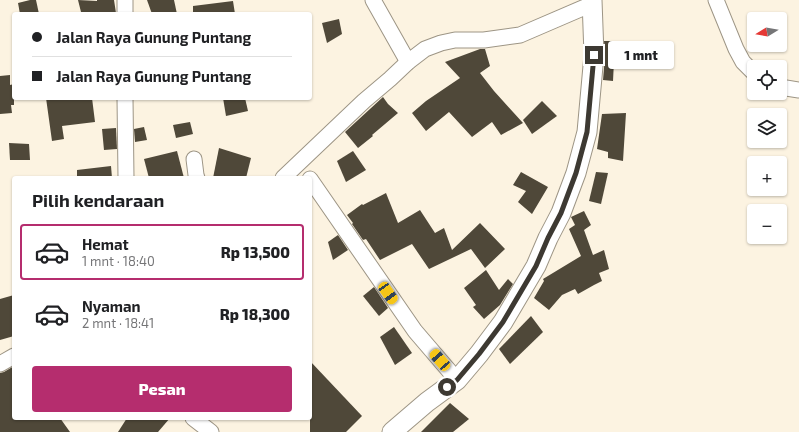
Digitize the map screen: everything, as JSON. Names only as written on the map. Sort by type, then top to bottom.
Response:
[{"type":"street","points":[[125,0],[125,12]]},
{"type":"street","points":[[373,0],[408,62]]},
{"type":"street","points":[[716,0],[736,49],[747,66]]},
{"type":"street","points":[[286,176],[364,101],[425,49],[441,42],[455,40],[484,40],[520,35],[592,2],[594,55],[587,132],[576,173],[561,213],[536,266],[503,322],[479,354],[457,380],[427,402],[392,432]]},
{"type":"street","points":[[787,88],[799,90]]},
{"type":"street","points":[[125,100],[126,176]]},
{"type":"street","points":[[194,159],[196,176]]},
{"type":"street","points":[[299,163],[308,176]]},
{"type":"street","points":[[312,182],[415,331],[457,380]]},
{"type":"street","points":[[0,364],[12,357]]},
{"type":"street","points":[[196,420],[211,432]]},
{"type":"building","points":[[36,0],[39,12],[20,12],[18,3]]},
{"type":"building","points":[[78,0],[114,0],[116,12],[81,12]]},
{"type":"building","points":[[147,0],[174,0],[177,12],[151,12]]},
{"type":"building","points":[[233,1],[235,12],[193,12],[193,6]]},
{"type":"building","points":[[339,19],[342,34],[327,43],[322,23]]},
{"type":"building","points":[[604,41],[615,41],[613,81],[603,80],[605,56]]},
{"type":"building","points":[[480,49],[485,49],[490,66],[480,73],[523,123],[501,135],[492,122],[472,137],[449,112],[426,131],[412,113],[426,101],[460,78],[445,62]]},
{"type":"building","points":[[10,75],[10,85],[12,84],[12,100],[14,100],[14,105],[11,105],[12,113],[0,114],[0,76]]},
{"type":"building","points":[[383,97],[398,113],[358,148],[345,132]]},
{"type":"building","points":[[46,100],[92,100],[95,122],[62,126],[64,139],[52,141]]},
{"type":"building","points":[[223,100],[245,100],[248,111],[226,116]]},
{"type":"building","points":[[542,101],[557,116],[532,134],[523,120]]},
{"type":"building","points":[[626,113],[623,161],[608,158],[608,152],[597,149],[602,114]]},
{"type":"building","points":[[190,122],[193,134],[176,138],[173,125]]},
{"type":"building","points":[[144,127],[147,140],[135,142],[134,129]]},
{"type":"building","points":[[116,128],[117,149],[104,150],[102,129]]},
{"type":"building","points":[[9,143],[29,144],[30,160],[10,160]]},
{"type":"building","points":[[219,148],[251,158],[246,176],[213,176]]},
{"type":"building","points":[[177,151],[183,176],[148,176],[144,159]]},
{"type":"building","points":[[353,151],[366,170],[346,182],[337,161]]},
{"type":"building","points":[[111,166],[112,176],[77,176],[77,170]]},
{"type":"building","points":[[521,172],[548,187],[532,214],[518,202],[526,191],[513,185]]},
{"type":"building","points":[[596,172],[608,173],[601,204],[589,201]]},
{"type":"building","points":[[386,193],[398,223],[420,210],[435,233],[444,228],[452,250],[480,223],[505,249],[485,268],[471,249],[429,269],[412,244],[380,260],[366,239],[363,240],[347,215],[362,204],[363,205]]},
{"type":"building","points":[[584,211],[591,225],[584,230],[593,255],[604,250],[609,269],[599,273],[602,281],[578,294],[575,289],[562,295],[549,310],[534,298],[544,281],[543,279],[581,256],[569,229],[575,225],[571,217]]},
{"type":"building","points":[[338,235],[348,250],[333,260],[328,242]]},
{"type":"building","points":[[486,270],[499,290],[508,279],[513,284],[500,305],[484,319],[473,307],[476,305],[464,288]]},
{"type":"building","points":[[374,287],[388,308],[379,316],[363,296]]},
{"type":"building","points":[[12,296],[12,337],[0,340],[0,299]]},
{"type":"building","points":[[531,316],[543,332],[510,364],[499,349]]},
{"type":"building","points":[[394,327],[412,353],[395,365],[380,337]]},
{"type":"building","points":[[312,363],[362,416],[346,432],[310,432],[310,420],[312,420]]},
{"type":"building","points":[[12,367],[12,420],[61,420],[70,432],[0,432],[0,373]]},
{"type":"building","points":[[450,403],[469,419],[453,432],[421,432]]},
{"type":"building","points":[[126,420],[168,420],[158,432],[118,432]]},
{"type":"route","points":[[447,387],[457,380],[503,322],[536,266],[561,213],[576,173],[587,132],[594,55]]}]
